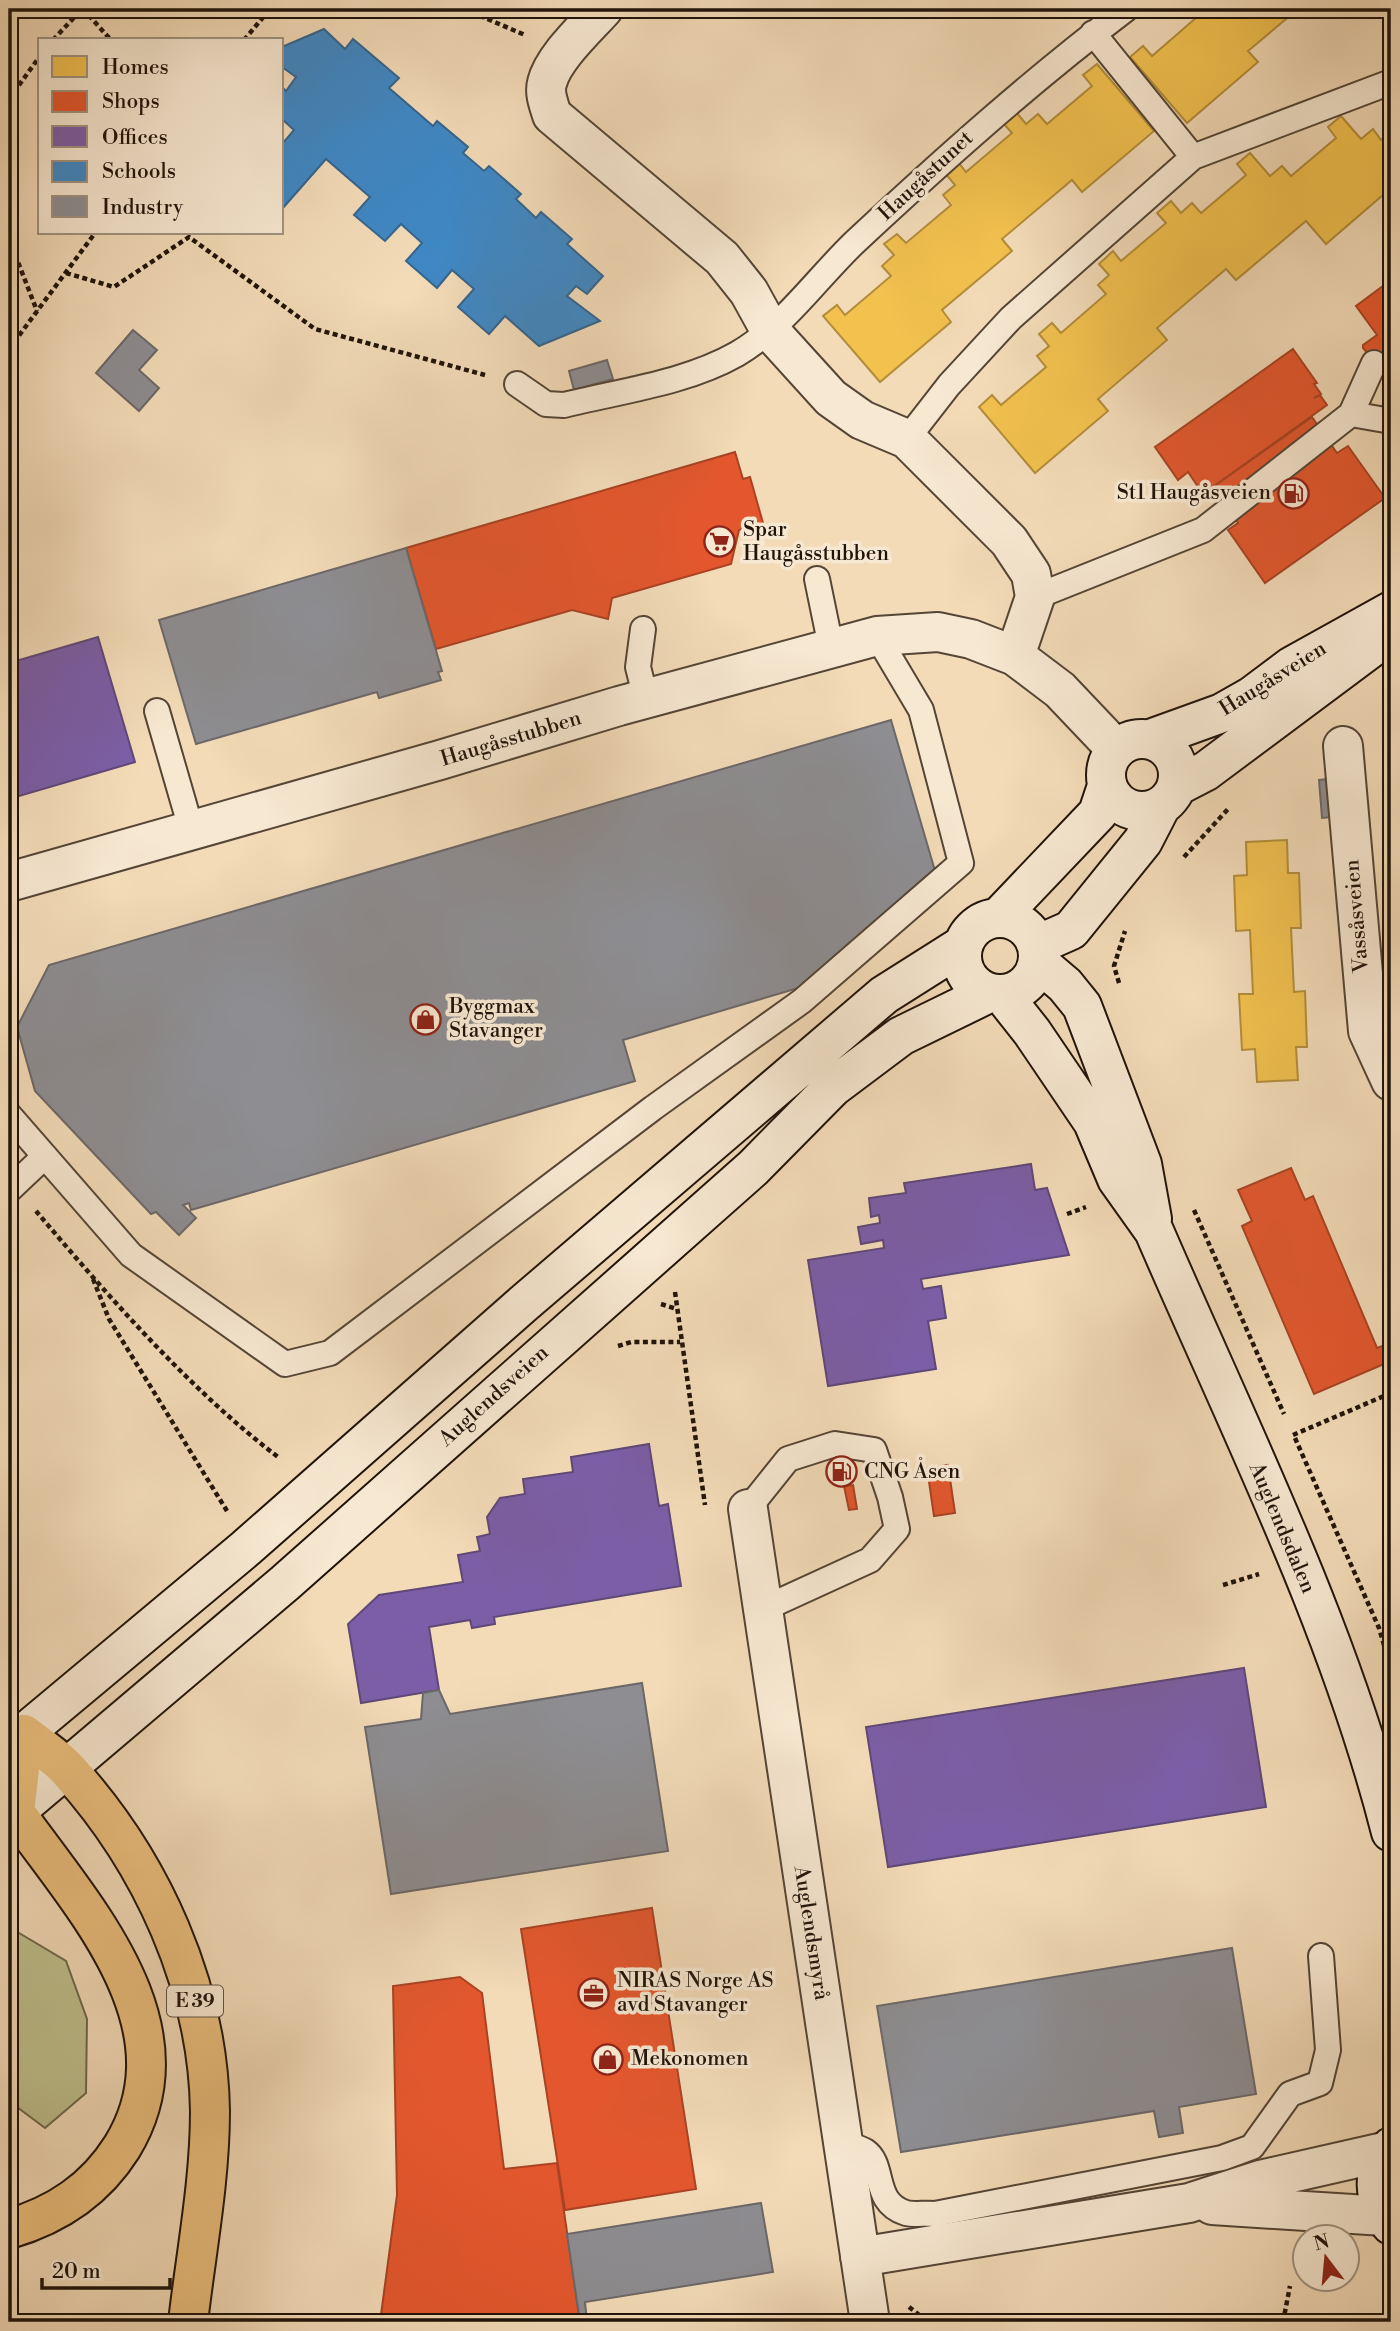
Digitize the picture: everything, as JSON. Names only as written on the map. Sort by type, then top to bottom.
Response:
[{"type":"highway","name":"E 39","points":[[16,1740],[68,1769],[105,1817],[148,1884],[189,1975],[198,2015],[210,2112],[206,2175],[188,2322]]},
{"type":"highway","points":[[12,1814],[16,1740]]},
{"type":"highway","name":"E 39","points":[[9,2229],[54,2212],[76,2199],[97,2180],[131,2132],[143,2097],[148,2065],[144,2029],[134,1995],[116,1957],[12,1814]]},
{"type":"main road","points":[[603,9],[565,52],[546,83],[547,101],[552,115],[722,258],[749,292],[771,332],[831,398],[862,420],[907,439],[1009,541],[1031,574],[1035,597],[1015,656],[1133,744],[1163,746],[1173,756],[1178,770],[1169,796],[1143,841],[1071,930],[1037,954],[1026,984],[996,993],[978,988],[964,969],[964,945]]},
{"type":"main road","name":"Haugåsveien","points":[[1133,744],[1222,713],[1252,696],[1292,666],[1391,611]]},
{"type":"main road","name":"Haugåsstubben","points":[[9,882],[192,832],[646,699],[877,636],[938,632],[971,639],[1015,656]]},
{"type":"main road","name":"Haugåsveien","points":[[1169,796],[1391,633]]},
{"type":"main road","points":[[1133,744],[1108,760],[1105,773],[1107,786],[1114,798],[1136,811],[1149,811],[1169,796]]},
{"type":"main road","name":"Vassåsveien","points":[[1343,746],[1368,1031],[1391,1082]]},
{"type":"main road","points":[[16,1740],[246,1548],[523,1304],[884,995],[964,945],[974,928],[998,918],[1098,813],[1107,786]]},
{"type":"main road","points":[[998,918],[1022,925],[1037,954]]},
{"type":"main road","name":"Auglendsdalen","points":[[1037,954],[1082,1006],[1142,1164],[1154,1231]]},
{"type":"main road","name":"Auglendsdalen","points":[[996,993],[1093,1122],[1117,1179],[1154,1231],[1327,1631],[1365,1739],[1391,1832]]},
{"type":"main road","name":"Auglendsveien","points":[[12,1814],[285,1583],[753,1168],[833,1087],[901,1036],[996,993]]},
{"type":"main road","name":"Auglendsmyrå","points":[[748,1509],[870,2322]]},
{"type":"main road","points":[[860,2257],[1189,2203],[1260,2180],[1389,2149]]},
{"type":"main road","points":[[1388,2220],[1378,2200],[1377,2183],[1380,2166],[1389,2149]]},
{"type":"main road","points":[[1189,2203],[1388,2220]]},
{"type":"lane","name":"Haugåstunet","points":[[517,384],[546,404],[564,405],[685,375],[734,356],[771,332],[841,256],[970,135],[1126,9]]},
{"type":"lane","points":[[1093,33],[1193,157]]},
{"type":"lane","points":[[907,439],[949,385],[1011,318],[1193,157],[1391,82]]},
{"type":"lane","points":[[1035,597],[1203,530],[1351,414],[1374,363]]},
{"type":"lane","points":[[1351,414],[1391,421]]},
{"type":"lane","points":[[817,579],[831,647]]},
{"type":"lane","points":[[643,629],[638,667],[646,699]]},
{"type":"lane","points":[[9,1115],[131,1255],[285,1364],[330,1353],[653,1108],[802,1001],[961,863],[921,710],[877,636]]},
{"type":"lane","points":[[158,711],[192,832]]},
{"type":"lane","points":[[11,1187],[45,1156]]},
{"type":"lane","name":"Auglendsmyrå","points":[[748,1509],[788,1458],[835,1444],[874,1450],[890,1497],[897,1529],[870,1560],[763,1609]]},
{"type":"lane","points":[[844,2144],[864,2150],[874,2160],[880,2189],[889,2202],[907,2213],[934,2214],[1222,2158],[1252,2147],[1290,2094],[1320,2083],[1328,2050],[1321,1956]]},
{"type":"path","points":[[55,38],[83,9],[109,38]]},
{"type":"path","points":[[246,38],[270,9]]},
{"type":"path","points":[[464,9],[565,52]]},
{"type":"path","points":[[9,99],[38,59]]},
{"type":"path","points":[[9,349],[94,234]]},
{"type":"path","points":[[66,273],[114,287],[190,237],[315,329],[517,384]]},
{"type":"path","points":[[9,239],[37,312]]},
{"type":"path","points":[[9,262],[16,260]]},
{"type":"path","points":[[1175,867],[1230,807]]},
{"type":"path","points":[[1122,993],[1115,966],[1126,929]]},
{"type":"path","points":[[11,1187],[92,1277],[238,1427],[278,1457]]},
{"type":"path","points":[[1192,1206],[1379,1628],[1391,1669]]},
{"type":"path","points":[[92,1277],[109,1319],[233,1520]]},
{"type":"path","points":[[675,1281],[684,1366]]},
{"type":"path","points":[[631,1342],[680,1342]]},
{"type":"path","points":[[1293,1435],[1391,1393]]},
{"type":"path","points":[[1223,1585],[1266,1572]]},
{"type":"path","points":[[1283,2322],[1290,2286]]},
{"type":"path","points":[[903,2302],[928,2322]]},
{"type":"green space","points":[[9,1927],[66,1961],[87,2019],[86,2093],[45,2128],[9,2101]]},
{"type":"building: Homes","points":[[1190,9],[1298,9],[1248,51],[1258,62],[1187,123],[1130,57],[1143,46],[1152,56],[1197,17]]},
{"type":"building: Homes","points":[[1097,64],[1154,131],[1082,192],[1072,180],[1002,239],[1012,251],[942,310],[951,322],[880,382],[823,316],[837,305],[845,315],[891,276],[882,266],[894,255],[884,244],[897,234],[906,243],[951,205],[943,195],[955,185],[945,173],[958,162],[966,172],[1012,133],[1003,123],[1016,112],[1026,124],[1038,114],[1047,124],[1092,86],[1083,75]]},
{"type":"building: Homes","points":[[1341,116],[1361,139],[1373,129],[1381,140],[1391,131],[1391,188],[1326,244],[1306,221],[1236,280],[1226,269],[1157,328],[1167,340],[1098,399],[1108,411],[1035,473],[979,407],[992,395],[1001,405],[1046,367],[1037,356],[1049,346],[1039,334],[1052,323],[1061,333],[1106,294],[1098,285],[1109,275],[1099,264],[1113,251],[1121,261],[1166,223],[1157,213],[1171,201],[1181,213],[1192,203],[1201,213],[1246,175],[1237,164],[1250,153],[1270,176],[1282,166],[1291,176],[1336,138],[1328,127]]},
{"type":"building: Homes","points":[[1287,840],[1288,873],[1299,873],[1301,928],[1291,928],[1294,992],[1305,991],[1307,1047],[1296,1047],[1298,1080],[1257,1082],[1255,1049],[1242,1050],[1239,994],[1253,994],[1250,930],[1236,931],[1234,876],[1247,875],[1246,842]]},
{"type":"building: Shops","points":[[1391,280],[1391,374],[1387,377],[1363,348],[1363,345],[1377,335],[1356,306]]},
{"type":"building: Shops","points":[[1293,349],[1317,383],[1314,384],[1321,394],[1314,398],[1320,395],[1327,405],[1203,494],[1188,472],[1178,480],[1155,447]]},
{"type":"building: Shops","points":[[1312,417],[1337,453],[1348,446],[1385,498],[1265,583],[1228,530],[1238,523],[1213,487]]},
{"type":"building: Shops","points":[[735,452],[743,479],[750,477],[763,523],[739,530],[731,564],[612,598],[608,619],[572,610],[436,649],[406,548]]},
{"type":"building: Shops","points":[[1291,1168],[1305,1200],[1313,1196],[1377,1348],[1388,1344],[1391,1350],[1391,1361],[1314,1394],[1242,1226],[1252,1221],[1238,1190]]},
{"type":"building: Shops","points":[[948,1465],[955,1513],[934,1516],[927,1468]]},
{"type":"building: Shops","points":[[853,1485],[857,1509],[849,1510],[844,1486]]},
{"type":"building: Shops","name":"Mekonomen","points":[[652,1908],[696,2189],[565,2210],[521,1929]]},
{"type":"building: Shops","points":[[460,1977],[482,1993],[504,2169],[557,2163],[580,2322],[380,2322],[397,2195],[393,1986]]},
{"type":"building: Offices","points":[[98,637],[135,762],[9,799],[9,663]]},
{"type":"building: Offices","points":[[1031,1164],[1035,1190],[1047,1188],[1069,1255],[921,1279],[923,1289],[941,1286],[946,1318],[928,1321],[936,1369],[828,1386],[808,1260],[884,1248],[883,1240],[861,1244],[858,1227],[880,1223],[879,1215],[871,1217],[869,1198],[906,1193],[904,1183]]},
{"type":"building: Offices","points":[[649,1444],[659,1506],[668,1504],[681,1586],[494,1617],[495,1624],[472,1628],[470,1620],[429,1627],[439,1690],[361,1703],[348,1624],[379,1595],[463,1582],[458,1555],[480,1551],[477,1537],[490,1534],[487,1517],[500,1498],[525,1494],[523,1479],[573,1472],[571,1457]]},
{"type":"building: Offices","points":[[1244,1668],[1266,1807],[888,1867],[866,1727]]},
{"type":"building: Schools","points":[[324,29],[345,49],[353,39],[399,78],[389,88],[433,126],[437,121],[468,147],[463,153],[484,171],[489,166],[521,194],[516,199],[536,218],[541,212],[572,239],[567,244],[603,276],[587,294],[576,286],[567,296],[600,321],[539,346],[505,316],[489,334],[458,307],[474,289],[452,270],[437,288],[406,261],[422,243],[401,224],[385,241],[354,215],[370,197],[326,159],[284,207],[284,142],[294,130],[284,121],[284,89],[286,91],[296,77],[284,68],[284,46]]},
{"type":"building: Industry","points":[[133,330],[157,350],[139,370],[159,388],[139,411],[96,373]]},
{"type":"building: Industry","points":[[607,360],[613,379],[574,390],[569,371]]},
{"type":"building: Industry","points":[[406,548],[442,671],[438,672],[441,680],[379,698],[377,692],[196,744],[159,620]]},
{"type":"building: Industry","points":[[891,720],[935,871],[798,988],[623,1040],[635,1081],[191,1210],[189,1203],[183,1205],[196,1218],[179,1235],[156,1212],[151,1214],[35,1091],[17,1027],[49,965]]},
{"type":"building: Industry","points":[[1338,778],[1342,816],[1322,818],[1319,780]]},
{"type":"building: Industry","points":[[642,1683],[668,1851],[391,1894],[365,1727],[421,1719],[423,1693],[439,1690],[450,1714]]},
{"type":"building: Industry","points":[[1232,1948],[1256,2094],[1179,2107],[1183,2133],[1159,2137],[1154,2111],[901,2152],[877,2006]]},
{"type":"building: Industry","points":[[761,2203],[773,2272],[585,2302],[587,2322],[580,2322],[567,2234]]},
{"type":"place","name":"St1 Haugåsveien","points":[[1294,493]]},
{"type":"place","name":"Spar Haugåsstubben","points":[[720,542]]},
{"type":"place","name":"Byggmax Stavanger","points":[[426,1019]]},
{"type":"place","name":"CNG Åsen","points":[[841,1472]]},
{"type":"place","name":"NIRAS Norge AS avd Stavanger","points":[[594,1993]]},
{"type":"place","name":"Mekonomen","points":[[608,2059]]}]
